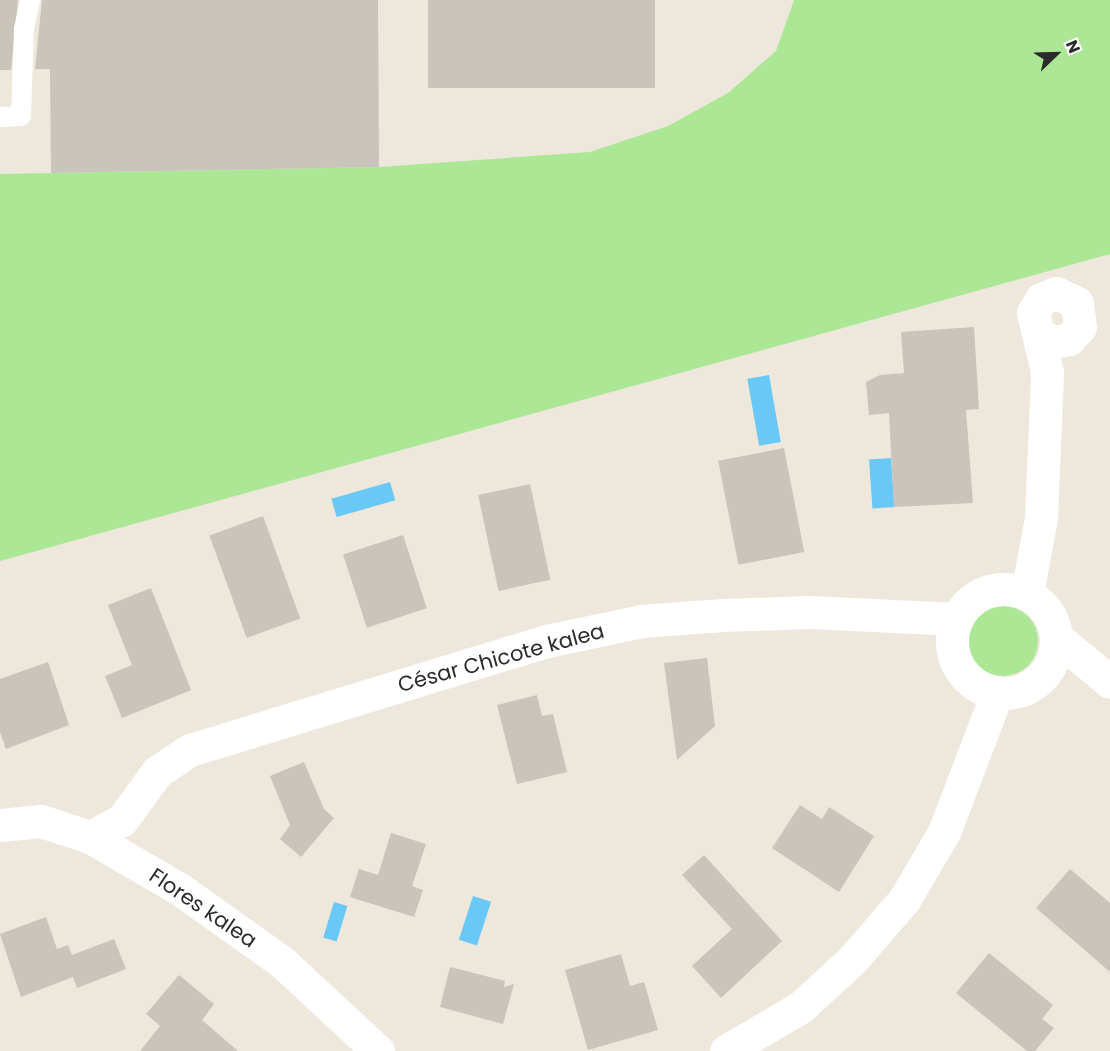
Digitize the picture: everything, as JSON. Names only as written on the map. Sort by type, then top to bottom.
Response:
[{"type":"street","points":[[1027,594],[1041,519],[1047,372],[1051,338]]},
{"type":"street","points":[[999,589],[1027,594],[1051,620],[1056,637],[1050,665],[1039,680],[1024,689],[997,693],[980,687],[965,676],[956,661],[952,637],[957,620],[967,605],[982,594],[999,589]]},
{"type":"street","name":"César Chicote kalea","points":[[90,837],[122,820],[157,772],[190,750],[547,641],[641,621],[723,615],[810,612],[957,620]]},
{"type":"street","points":[[1056,637],[1110,682]]},
{"type":"street","points":[[1039,680],[1110,682]]},
{"type":"street","points":[[726,1051],[801,1007],[853,959],[904,900],[944,832],[997,693]]},
{"type":"street","name":"Flores kalea","points":[[0,825],[41,821],[90,837],[178,888],[282,962],[378,1051]]},
{"type":"lane","points":[[0,117],[21,116],[24,29],[30,0]]},
{"type":"green space","points":[[794,0],[1110,0],[1110,254],[0,561],[0,174],[379,167],[590,152],[668,126],[728,93],[776,51]]},
{"type":"green space","points":[[1003,606],[1016,609],[1028,616],[1035,628],[1038,641],[1035,654],[1028,666],[1016,673],[1003,676],[990,673],[978,666],[971,654],[968,641],[971,628],[978,616],[990,609]]},
{"type":"water","points":[[769,375],[781,442],[759,446],[747,379]]},
{"type":"water","points":[[891,458],[894,507],[872,508],[869,460]]},
{"type":"water","points":[[390,482],[395,500],[337,517],[331,499]]},
{"type":"water","points":[[473,896],[491,902],[477,946],[459,940]]},
{"type":"water","points":[[334,902],[347,906],[337,941],[323,937]]},
{"type":"building","points":[[0,0],[18,0],[11,70],[0,70]]},
{"type":"building","points":[[42,0],[378,0],[379,167],[51,173],[50,69],[35,69]]},
{"type":"building","points":[[428,0],[655,0],[655,88],[428,88]]},
{"type":"building","points":[[974,327],[979,409],[966,410],[973,503],[894,507],[889,413],[869,415],[866,382],[880,375],[904,373],[901,332]]},
{"type":"building","points":[[784,448],[804,552],[738,565],[718,461]]},
{"type":"building","points":[[530,484],[550,580],[499,591],[478,495]]},
{"type":"building","points":[[263,516],[300,618],[247,638],[209,535]]},
{"type":"building","points":[[403,535],[427,608],[367,628],[343,554]]},
{"type":"building","points":[[151,588],[191,690],[122,718],[105,676],[132,665],[108,605]]},
{"type":"building","points":[[707,658],[715,726],[677,760],[664,663]]},
{"type":"building","points":[[48,662],[69,725],[6,749],[0,732],[0,679]]},
{"type":"building","points":[[537,695],[542,716],[553,714],[567,772],[517,784],[497,705]]},
{"type":"building","points":[[304,762],[324,809],[334,818],[301,857],[280,839],[290,825],[270,776]]},
{"type":"building","points":[[800,805],[822,819],[829,807],[874,836],[839,892],[772,848]]},
{"type":"building","points":[[391,833],[426,844],[412,886],[423,890],[414,917],[350,897],[359,869],[378,875]]},
{"type":"building","points":[[704,855],[782,941],[721,998],[692,966],[732,929],[682,875]]},
{"type":"building","points":[[1070,869],[1110,903],[1110,972],[1036,908]]},
{"type":"building","points":[[46,917],[57,949],[68,945],[72,955],[114,939],[126,969],[77,988],[73,977],[21,997],[0,934]]},
{"type":"building","points":[[989,953],[1053,1005],[1042,1019],[1054,1028],[1035,1051],[1027,1051],[956,993]]},
{"type":"building","points":[[621,954],[630,986],[644,982],[658,1030],[588,1050],[565,970]]},
{"type":"building","points":[[450,967],[505,981],[504,987],[514,984],[503,1024],[440,1007]]},
{"type":"building","points":[[179,975],[214,1004],[202,1020],[238,1051],[140,1051],[160,1026],[146,1014]]}]
